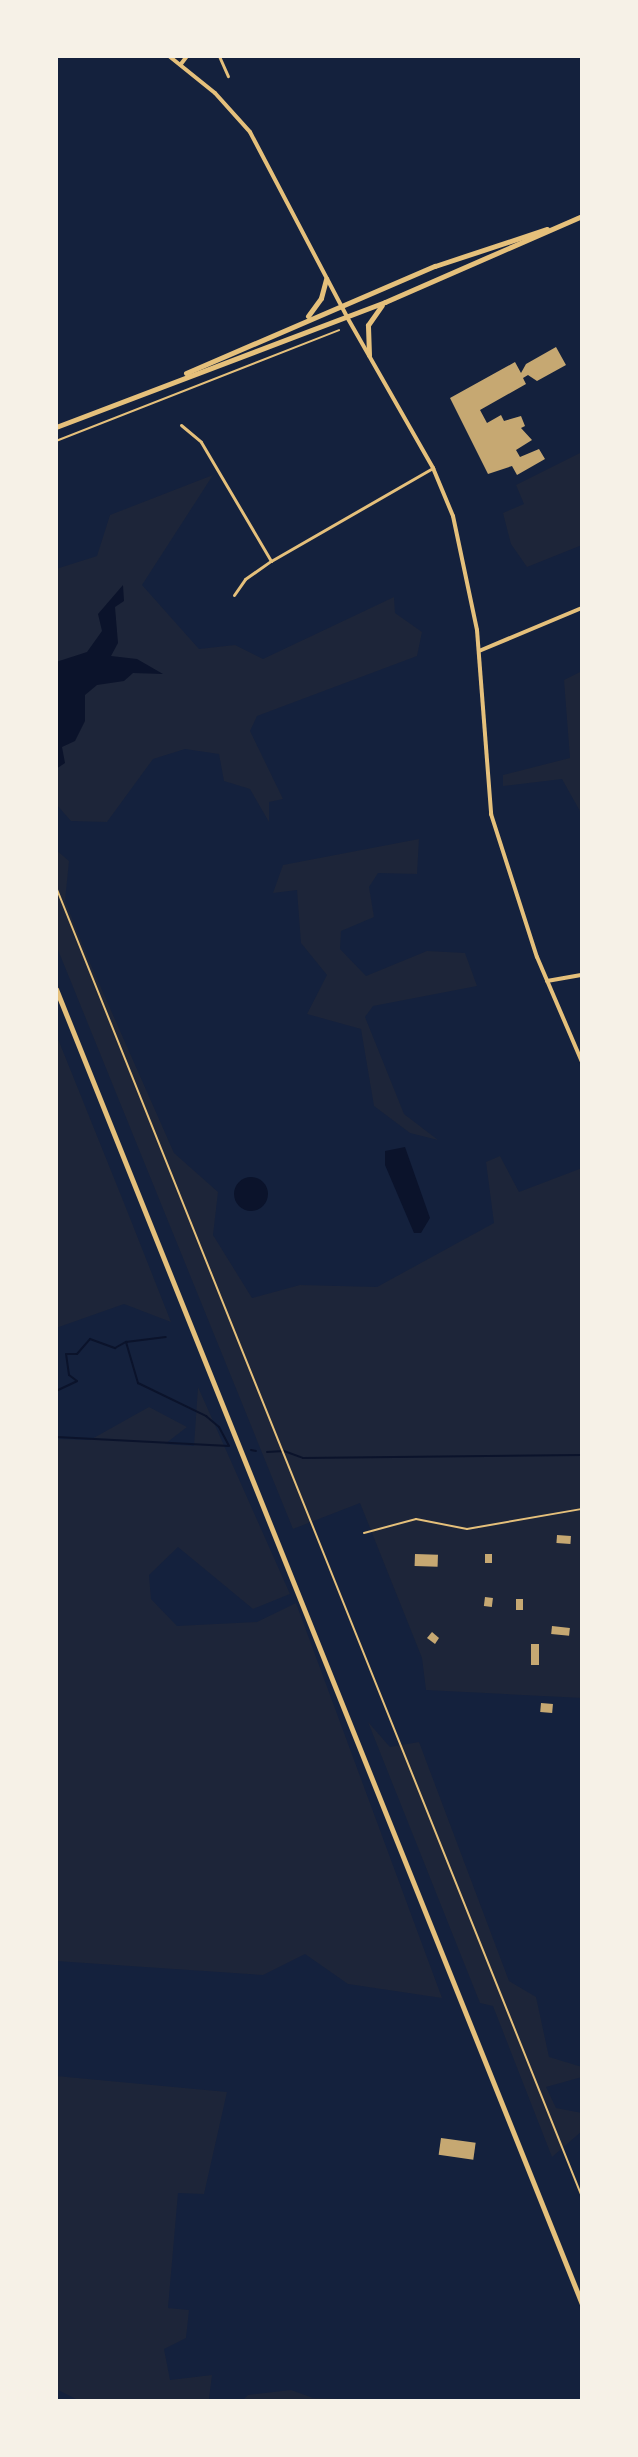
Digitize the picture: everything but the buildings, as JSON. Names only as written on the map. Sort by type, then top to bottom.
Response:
[{"type":"main road","points":[[56,427],[182,376],[385,302],[582,216]]},
{"type":"main road","points":[[182,376],[199,364],[340,305],[494,245],[549,229]]},
{"type":"main road","points":[[305,320],[320,302],[326,279]]},
{"type":"main road","points":[[369,355],[368,325],[385,302]]},
{"type":"main road","points":[[56,989],[582,2304]]},
{"type":"street","points":[[169,56],[225,103],[267,158],[326,279],[433,468],[456,528],[479,651],[487,795],[547,981],[582,1062]]},
{"type":"street","points":[[181,64],[187,56]]},
{"type":"street","points":[[219,56],[228,76]]},
{"type":"street","points":[[181,425],[201,442],[271,561]]},
{"type":"street","points":[[234,595],[245,579],[271,561],[433,468]]},
{"type":"street","points":[[479,651],[582,608]]},
{"type":"street","points":[[547,981],[582,975]]},
{"type":"path","points":[[56,441],[339,330]]},
{"type":"path","points":[[56,887],[582,2197]]},
{"type":"path","points":[[364,1533],[416,1519],[467,1529],[582,1509]]},
{"type":"shaded area","points":[[582,452],[582,545],[527,567],[511,544],[503,513],[524,504],[516,485]]},
{"type":"shaded area","points":[[213,475],[142,585],[199,649],[235,645],[263,659],[394,597],[395,613],[422,632],[417,656],[257,716],[250,731],[283,799],[269,802],[269,822],[250,789],[224,781],[219,754],[185,749],[153,759],[107,822],[71,821],[56,804],[56,569],[97,556],[110,515]]},
{"type":"shaded area","points":[[123,585],[124,601],[115,607],[118,643],[111,656],[137,659],[163,674],[133,673],[124,681],[97,685],[85,695],[85,721],[75,741],[62,747],[65,763],[56,769],[56,662],[87,652],[102,631],[98,614]]},
{"type":"shaded area","points":[[582,671],[581,813],[562,779],[503,786],[503,775],[570,758],[564,680]]},
{"type":"shaded area","points":[[419,839],[417,874],[378,873],[369,887],[374,917],[341,931],[340,949],[366,976],[427,951],[465,953],[477,986],[373,1006],[365,1017],[404,1114],[438,1140],[410,1133],[374,1106],[361,1029],[307,1014],[327,975],[301,943],[297,890],[273,893],[283,865]]},
{"type":"shaded area","points":[[56,850],[69,861],[65,901],[90,963],[174,1153],[218,1192],[213,1235],[252,1298],[300,1285],[377,1287],[494,1223],[486,1162],[500,1156],[519,1192],[582,1168],[582,1698],[426,1690],[422,1658],[360,1503],[293,1529],[56,945]]},
{"type":"shaded area","points":[[56,1034],[171,1322],[124,1304],[56,1328]]},
{"type":"shaded area","points":[[405,1147],[430,1218],[421,1233],[414,1233],[385,1165],[385,1151]]},
{"type":"shaded area","points":[[251,1177],[263,1182],[268,1194],[263,1206],[251,1211],[239,1206],[234,1194],[239,1182]]},
{"type":"shaded area","points":[[198,1387],[290,1594],[253,1609],[178,1547],[149,1575],[151,1599],[177,1626],[257,1622],[296,1603],[442,1998],[348,1984],[305,1954],[263,1975],[56,1961],[56,1439],[90,1440],[149,1407],[187,1427],[165,1444],[194,1446]]},
{"type":"shaded area","points":[[368,1722],[390,1747],[419,1742],[509,1981],[536,1997],[549,2057],[582,2067],[582,2077],[546,2087],[556,2108],[582,2113],[582,2131],[552,2157],[493,2006],[480,2003]]},
{"type":"shaded area","points":[[56,2076],[227,2092],[204,2194],[178,2193],[168,2308],[189,2310],[186,2338],[164,2349],[170,2380],[212,2375],[209,2399],[78,2400],[56,2389]]},
{"type":"shaded area","points":[[291,2390],[313,2398],[400,2401],[242,2401],[248,2395]]},
{"type":"waterway","points":[[126,1342],[166,1337]]},
{"type":"waterway","points":[[56,1391],[77,1381],[69,1375],[66,1354],[77,1354],[90,1339],[115,1348],[126,1342],[138,1383],[206,1416],[219,1427],[229,1446],[56,1437]]},
{"type":"waterway","points":[[251,1450],[256,1451]]},
{"type":"waterway","points":[[267,1452],[284,1451],[303,1458],[582,1455]]}]
